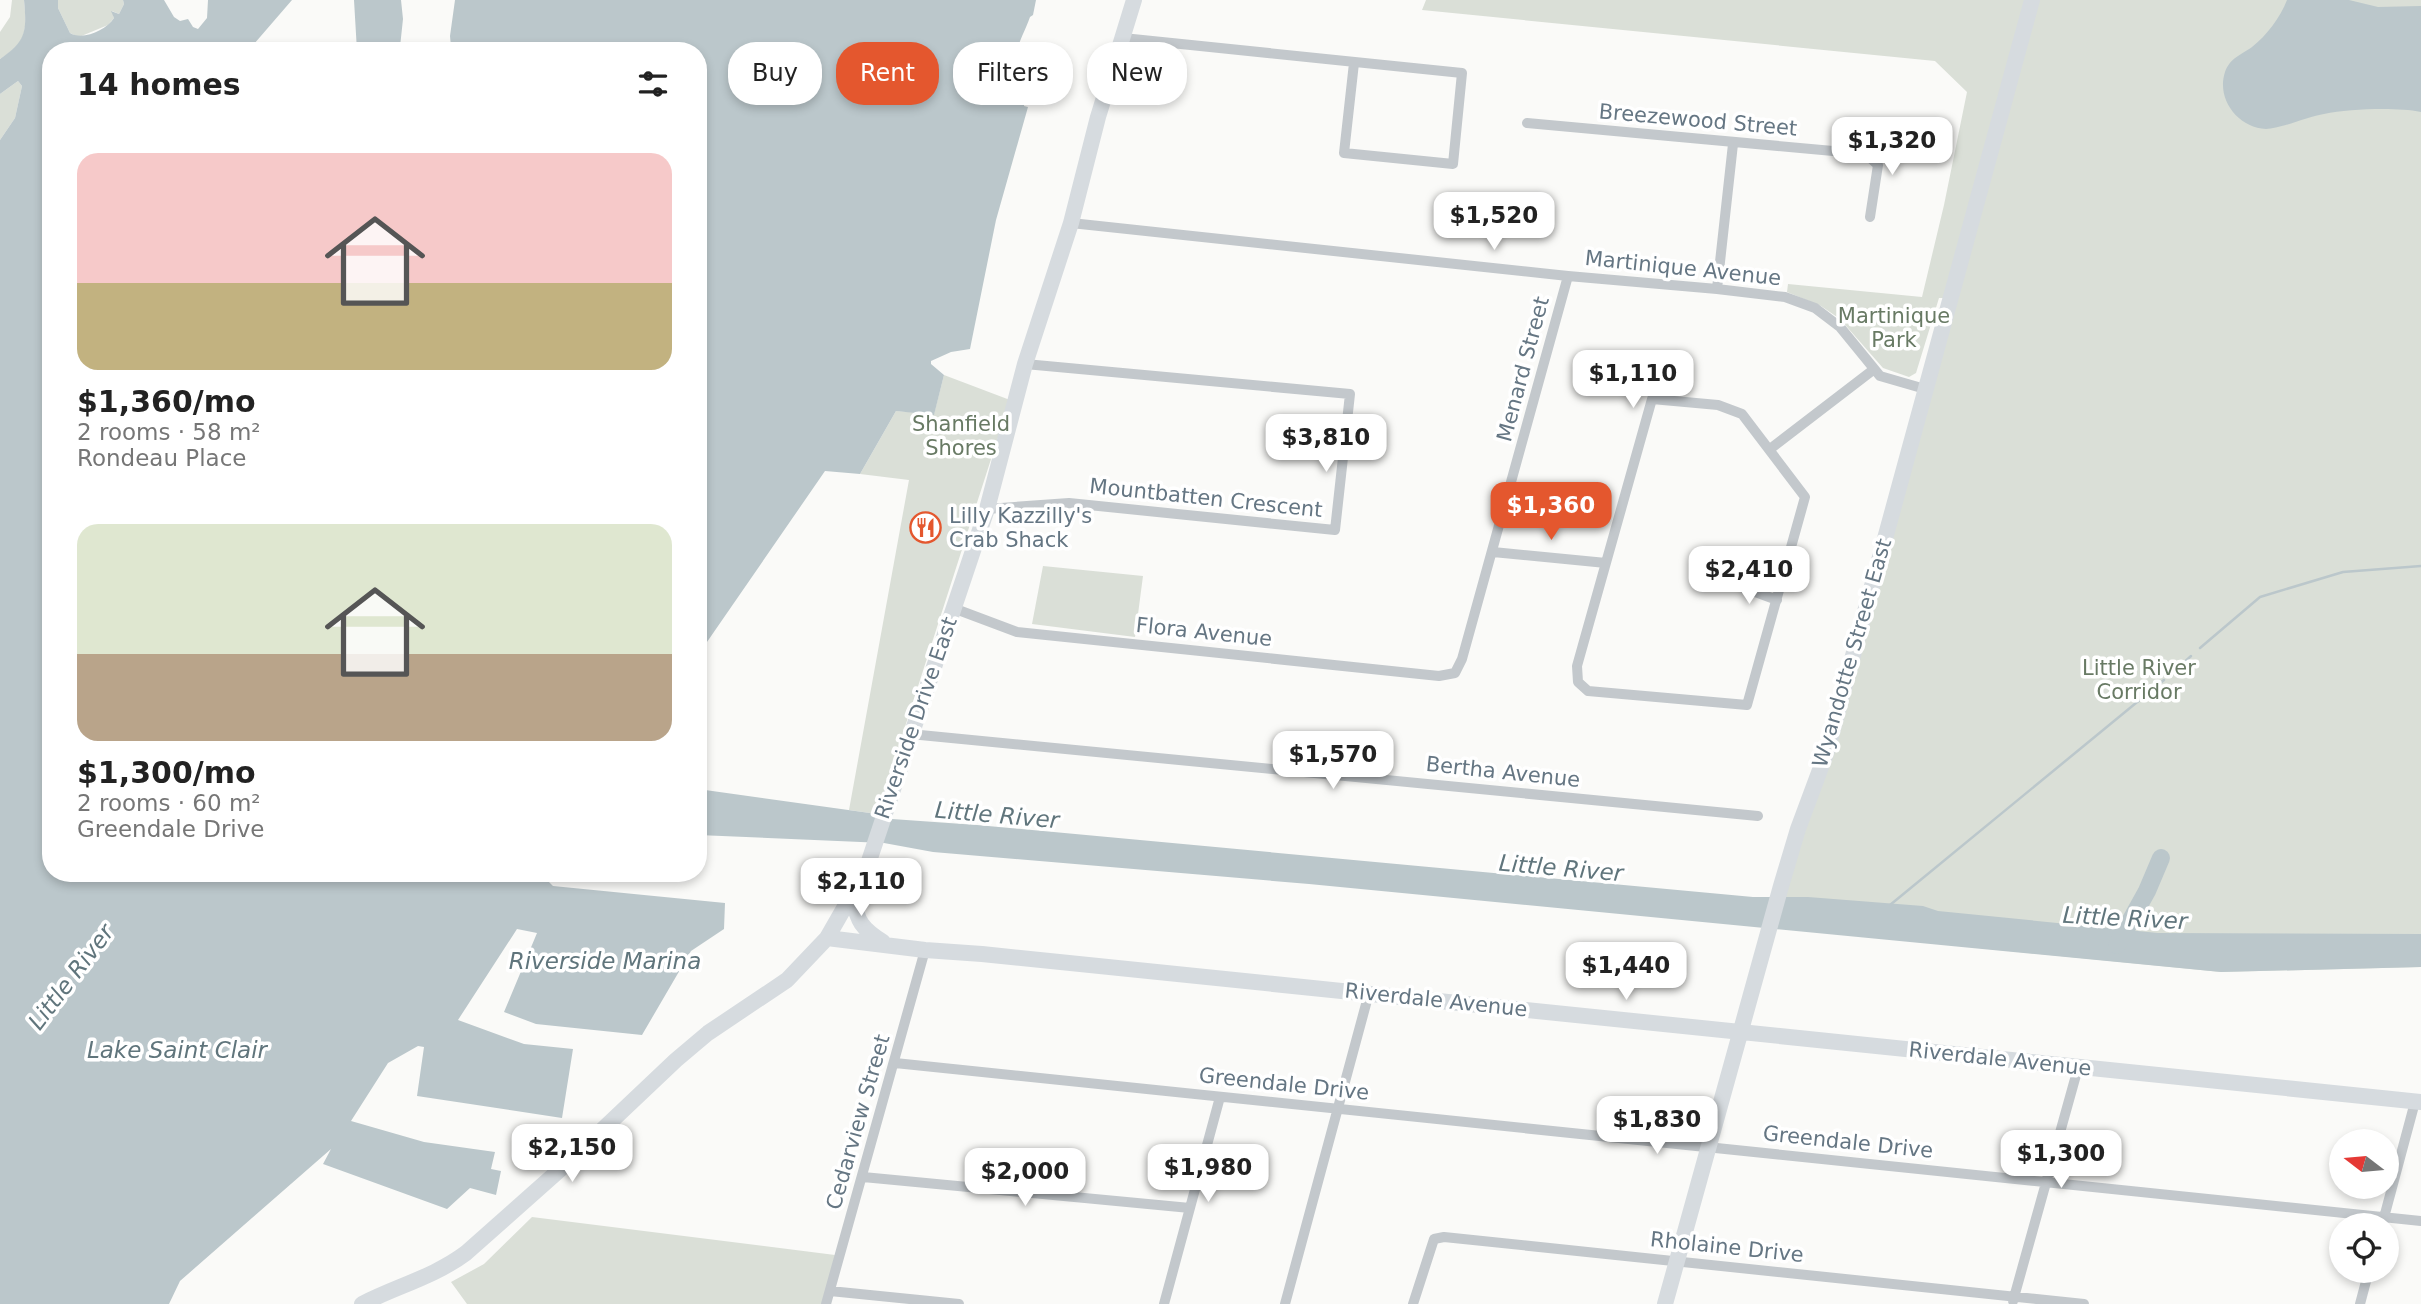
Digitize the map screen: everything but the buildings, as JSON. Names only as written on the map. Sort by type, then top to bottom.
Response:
[{"type":"street","name":"Riverside Drive East","points":[[362,1304],[419,1281],[451,1264],[594,1138],[676,1060],[708,1033],[787,980],[827,938],[852,897],[866,870],[987,509],[1025,364],[1071,223],[1098,117],[1134,0]]},
{"type":"street","name":"Wyandotte Street East","points":[[1665,1304],[1763,947],[1798,830],[1828,751],[2032,0]]},
{"type":"street","points":[[1123,38],[1462,73],[1453,164],[1344,153],[1354,63]]},
{"type":"street","name":"Breezewood Street","points":[[1527,123],[1733,144],[1866,154],[1878,165],[1870,217]]},
{"type":"street","points":[[1717,289],[1733,144]]},
{"type":"street","name":"Martinique Avenue","points":[[1071,223],[1785,298],[1815,308],[1840,327],[1873,370]]},
{"type":"street","name":"Menard Street","points":[[1455,673],[1462,659],[1493,552],[1568,276]]},
{"type":"street","name":"Mountbatten Crescent","points":[[987,509],[1069,503],[1335,530],[1350,394],[1025,364]]},
{"type":"street","points":[[1770,449],[1873,370],[1881,376],[1925,389]]},
{"type":"street","points":[[1652,399],[1718,405],[1742,414],[1770,449],[1805,497],[1747,705],[1588,691],[1578,682],[1577,666],[1652,399]]},
{"type":"street","points":[[1493,552],[1606,563]]},
{"type":"street","points":[[1731,583],[1777,600]]},
{"type":"street","name":"Flora Avenue","points":[[953,608],[1017,632],[1439,676],[1455,673]]},
{"type":"street","name":"Bertha Avenue","points":[[910,734],[1758,816]]},
{"type":"street","points":[[852,897],[859,922],[865,931],[888,945]]},
{"type":"street","name":"Riverdale Avenue","points":[[827,938],[2418,1102]]},
{"type":"street","name":"Cedarview Street","points":[[826,1304],[925,950]]},
{"type":"street","points":[[1285,1304],[1369,993]]},
{"type":"street","name":"Greendale Drive","points":[[895,1063],[1708,1146],[2329,1215]]},
{"type":"street","points":[[2013,1300],[2078,1068]]},
{"type":"street","points":[[594,1138],[632,1113],[672,1076]]},
{"type":"street","points":[[1164,1304],[1220,1097]]},
{"type":"street","points":[[2385,1213],[2418,1102]]},
{"type":"street","points":[[863,1177],[1190,1208]]},
{"type":"street","name":"Greendale Drive","points":[[2399,1221],[2421,1221]]},
{"type":"street","name":"Rholaine Drive","points":[[1413,1304],[1434,1239],[1444,1237],[2013,1300],[2084,1304]]},
{"type":"street","points":[[2360,1304],[2366,1283]]},
{"type":"street","points":[[830,1291],[959,1304]]},
{"type":"green space","points":[[12,0],[24,0],[25,28],[16,47],[0,59],[0,32],[10,17]]},
{"type":"green space","points":[[58,0],[123,0],[124,4],[119,14],[112,11],[114,18],[108,25],[79,37],[70,33],[58,8]]},
{"type":"green space","name":"Little River Corridor","points":[[1426,0],[2421,0],[2421,967],[2221,972],[1769,927],[1950,298],[1939,298],[1916,373],[1909,377],[1883,368],[1840,319],[1821,306],[1787,292],[1788,284],[1922,297],[1967,92],[1935,61],[1422,10]]},
{"type":"green space","points":[[18,81],[22,86],[15,118],[0,140],[0,94]]},
{"type":"green space","name":"Shanfield Shores","points":[[944,375],[1010,400],[877,814],[849,810],[909,480],[860,474],[896,411],[934,414]]},
{"type":"green space","points":[[1043,566],[1143,576],[1135,637],[1032,624]]},
{"type":"green space","points":[[532,1217],[835,1255],[823,1304],[467,1304],[451,1282],[484,1264]]},
{"type":"water","name":"Lake Saint Clair","points":[[24,0],[58,0],[58,8],[70,33],[88,35],[106,27],[114,18],[111,11],[119,14],[123,0],[164,0],[174,17],[180,21],[188,19],[193,27],[198,29],[207,18],[208,0],[292,0],[256,42],[42,42],[42,882],[549,882],[553,886],[725,903],[724,929],[691,951],[642,1035],[536,1024],[504,1012],[537,933],[517,929],[458,1020],[524,1044],[573,1049],[562,1118],[417,1096],[424,1047],[418,1046],[388,1063],[351,1121],[424,1142],[495,1152],[491,1169],[501,1171],[496,1195],[470,1188],[447,1209],[323,1164],[331,1149],[180,1281],[169,1304],[0,1304],[0,140],[15,118],[22,86],[18,81],[0,94],[0,59],[20,41],[25,20]]},
{"type":"water","points":[[354,0],[401,0],[403,19],[401,42],[356,42]]},
{"type":"water","points":[[455,0],[1036,0],[1033,15],[1020,42],[953,42],[953,105],[1028,107],[996,220],[970,349],[951,352],[931,361],[944,375],[934,415],[896,411],[860,474],[825,471],[707,642],[707,42],[451,42]]},
{"type":"water","points":[[2287,0],[2349,0],[2378,7],[2421,6],[2421,112],[2386,109],[2346,111],[2318,115],[2266,129],[2238,118],[2224,92],[2223,82],[2227,67],[2268,32]]},
{"type":"water","points":[[707,790],[877,814],[892,819],[1753,897],[1808,897],[1923,906],[1938,911],[2158,933],[2421,934],[2421,967],[2221,972],[1309,884],[933,852],[884,843],[707,835]]},
{"type":"waterway","points":[[2200,648],[2260,597],[2343,572],[2421,566]]},
{"type":"waterway","points":[[2179,667],[2191,656]]},
{"type":"waterway","points":[[1890,905],[2164,680]]},
{"type":"waterway","name":"Little River","points":[[2117,945],[2147,891],[2161,858]]},
{"type":"place","name":"Lilly Kazzilly's Crab Shack","points":[[926,528]]},
{"type":"park label","name":"Martinique Park","points":[[1894,328]]},
{"type":"water label","name":"Riverside Marina","points":[[605,961]]}]
